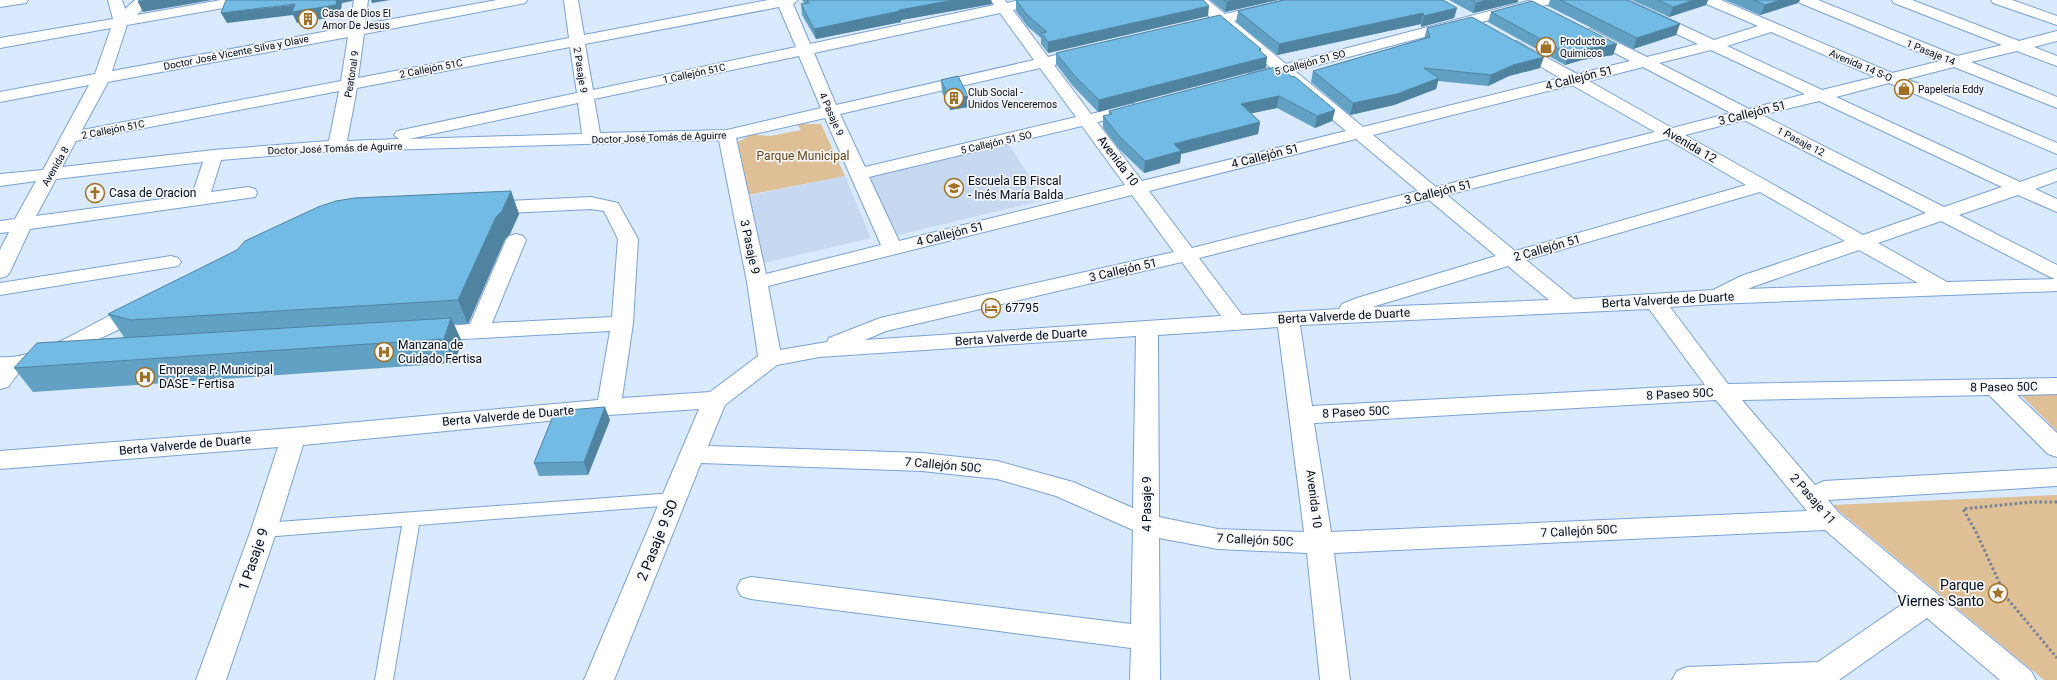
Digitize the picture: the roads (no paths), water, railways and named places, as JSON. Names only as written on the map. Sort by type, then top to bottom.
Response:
[{"type":"street","points":[[0,3],[21,0]]},
{"type":"street","points":[[115,0],[121,22]]},
{"type":"street","name":"Avenida 8","points":[[0,272],[22,224],[102,78],[121,22],[144,0]]},
{"type":"street","points":[[0,43],[246,0]]},
{"type":"street","name":"Peatonal 9","points":[[343,147],[349,84],[358,30],[360,0]]},
{"type":"street","name":"Doctor José Vicente Silva y Olave","points":[[0,97],[520,0]]},
{"type":"street","name":"2 Pasaje 9","points":[[571,0],[592,140]]},
{"type":"street","name":"2 Callejón 51C","points":[[71,137],[786,0]]},
{"type":"street","name":"4 Pasaje 9","points":[[786,0],[830,110],[892,248]]},
{"type":"street","name":"1 Callejón 51C","points":[[343,147],[805,50],[1001,4],[1040,0]]},
{"type":"street","points":[[1199,0],[1569,306]]},
{"type":"street","points":[[1184,29],[1303,0]]},
{"type":"street","points":[[1616,0],[2057,206]]},
{"type":"street","name":"Avenida 14 S-O","points":[[1709,0],[2057,149]]},
{"type":"street","name":"1 Pasaje 14","points":[[1805,0],[2057,103]]},
{"type":"street","points":[[1899,0],[2057,61]]},
{"type":"street","points":[[1998,0],[2057,21]]},
{"type":"street","name":"5 Callejón 51 SO","points":[[1237,82],[1471,20],[1527,2],[1551,8]]},
{"type":"street","name":"Avenida 10","points":[[1001,4],[1237,323]]},
{"type":"street","name":"Avenida 12","points":[[1453,10],[1945,290]]},
{"type":"street","name":"1 Pasaje 12","points":[[1574,26],[2057,273]]},
{"type":"street","name":"4 Callejón 51","points":[[757,282],[1713,45],[1772,27]]},
{"type":"street","name":"3 Callejón 51","points":[[819,350],[880,325],[1187,255],[2057,36]]},
{"type":"street","name":"Doctor José Tomás de Aguirre","points":[[0,180],[214,155],[343,147],[727,135],[1099,49]]},
{"type":"street","name":"5 Callejón 51 SO","points":[[860,174],[1088,121],[1145,106]]},
{"type":"street","name":"3 Pasaje 9","points":[[727,135],[757,282],[770,359]]},
{"type":"street","points":[[200,199],[214,155]]},
{"type":"street","points":[[1714,297],[1748,281],[2057,175]]},
{"type":"street","name":"2 Callejón 51","points":[[1334,316],[1364,303],[1511,258],[1762,186]]},
{"type":"street","points":[[0,227],[248,193]]},
{"type":"street","points":[[467,208],[591,204],[612,207],[628,239],[622,323],[609,407]]},
{"type":"street","points":[[478,331],[516,240]]},
{"type":"street","points":[[0,289],[171,262]]},
{"type":"street","name":"Berta Valverde de Duarte","points":[[0,460],[293,437],[609,407],[715,400],[770,359],[819,350],[1334,316],[1655,302],[1714,297],[2057,285]]},
{"type":"street","name":"2 Pasaje 11","points":[[1655,302],[1722,392],[1830,520],[1926,603],[2021,680]]},
{"type":"street","points":[[4,370],[41,358],[155,304]]},
{"type":"street","name":"Avenida 10","points":[[1288,320],[1303,415],[1335,680]]},
{"type":"street","points":[[407,336],[622,323]]},
{"type":"street","name":"4 Pasaje 9","points":[[1145,680],[1144,638],[1147,525],[1148,328]]},
{"type":"street","points":[[41,358],[93,355]]},
{"type":"street","name":"8 Paseo 50C","points":[[1303,415],[1722,392],[2057,386]]},
{"type":"street","points":[[1994,387],[2057,448]]},
{"type":"street","name":"2 Pasaje 9 SO","points":[[599,680],[715,400]]},
{"type":"street","name":"1 Pasaje 9","points":[[211,680],[264,530],[293,437]]},
{"type":"street","name":"7 Callejón 50C","points":[[693,454],[922,462],[997,470],[1064,490],[1147,525],[1218,539],[1319,543],[1830,520]]},
{"type":"street","points":[[1824,491],[2057,477]]},
{"type":"street","points":[[751,588],[1144,638]]},
{"type":"street","points":[[1687,680],[1819,677],[1926,603]]},
{"type":"lane","points":[[264,530],[674,499]]},
{"type":"lane","points":[[384,680],[412,518]]},
{"type":"place","name":"Casa de Dios El Amor De Jesus","points":[[308,19]]},
{"type":"place","name":"Productos Quimicos","points":[[1546,47]]},
{"type":"place","name":"Papelería Eddy","points":[[1904,89]]},
{"type":"place","name":"Club Social - Unidos Venceremos","points":[[954,98]]},
{"type":"place","name":"Escuela EB Fiscal - Inés María Balda","points":[[954,188]]},
{"type":"place","name":"Casa de Oracion","points":[[95,193]]},
{"type":"place","name":"67795","points":[[991,308]]},
{"type":"place","name":"Manzana de Cuidado Fertisa","points":[[384,352]]},
{"type":"place","name":"Empresa P. Municipal DASE - Fertisa","points":[[145,377]]},
{"type":"place","name":"Parque Viernes Santo","points":[[1998,593]]},
{"type":"park label","name":"Parque Municipal","points":[[803,156]]}]
